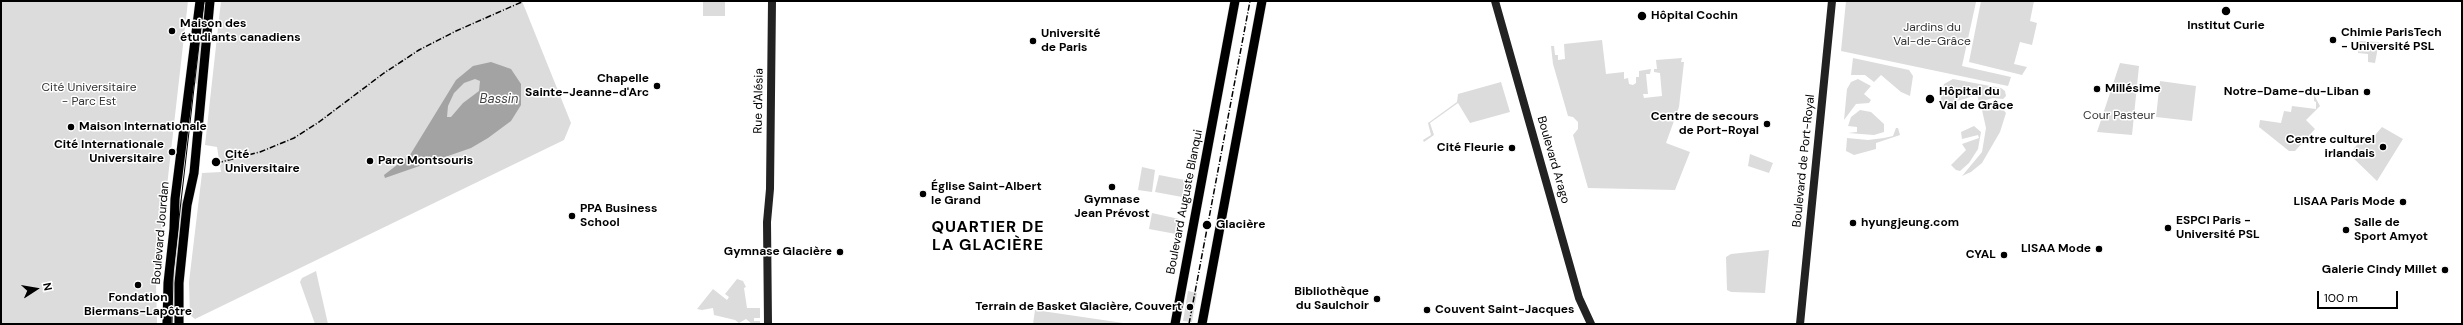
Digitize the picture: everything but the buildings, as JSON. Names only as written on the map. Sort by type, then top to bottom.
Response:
[{"type":"main road","name":"Boulevard Jourdan","points":[[167,324],[168,283],[174,230],[175,200],[200,1]]},
{"type":"main road","name":"Boulevard Jourdan","points":[[179,324],[179,283],[187,204],[195,167],[210,1]]},
{"type":"main road","name":"Rue d'Alésia","points":[[768,324],[772,1]]},
{"type":"main road","name":"Boulevard Auguste Blanqui","points":[[1175,324],[1235,1]]},
{"type":"main road","points":[[1202,324],[1262,1]]},
{"type":"main road","name":"Boulevard Arago","points":[[1495,1],[1575,285],[1584,313],[1591,324]]},
{"type":"main road","name":"Boulevard de Port-Royal","points":[[1800,324],[1832,1]]},
{"type":"green space","name":"Cité Universitaire - Parc Est","points":[[1,1],[188,1],[156,283],[157,324],[1,324]]},
{"type":"green space","points":[[203,1],[208,1],[198,84],[193,83]]},
{"type":"green space","name":"Parc Montsouris","points":[[221,1],[522,1],[571,123],[564,140],[195,319],[190,315],[189,282],[202,173],[221,172],[217,147],[205,145]]},
{"type":"green space","points":[[703,1],[725,1],[725,16],[703,16]]},
{"type":"green space","name":"Jardins du Val-de-Grâce","points":[[1846,1],[1976,2],[1962,66],[2011,77],[2008,86],[1841,51]]},
{"type":"green space","points":[[1981,1],[2034,1],[2030,21],[2037,23],[2032,45],[2020,42],[2014,64],[2027,67],[2022,75],[1969,62]]},
{"type":"green space","points":[[1602,40],[1606,74],[1624,72],[1624,79],[1628,78],[1629,84],[1633,85],[1636,83],[1636,77],[1639,77],[1639,71],[1651,69],[1650,74],[1646,74],[1648,94],[1643,94],[1644,98],[1662,96],[1660,73],[1654,72],[1654,69],[1657,69],[1656,60],[1682,58],[1681,62],[1684,62],[1679,107],[1666,143],[1690,152],[1675,190],[1588,188],[1573,135],[1578,129],[1578,122],[1573,117],[1568,116],[1553,64],[1551,46],[1554,46],[1555,55],[1558,55],[1558,60],[1565,59],[1564,44]]},
{"type":"green space","points":[[2359,41],[2379,42],[2375,63],[2368,62],[2368,54],[2358,53]]},
{"type":"green space","points":[[1853,58],[1909,70],[1913,76],[1910,96],[1901,92],[1881,75],[1874,82],[1865,75],[1851,75]]},
{"type":"green space","name":"Cour Pasteur","points":[[2120,63],[2139,66],[2132,135],[2097,132]]},
{"type":"green space","points":[[1858,79],[1871,86],[1864,94],[1871,100],[1869,103],[1856,104],[1844,120],[1847,89],[1851,82]]},
{"type":"green space","points":[[1953,79],[2001,88],[2005,91],[2006,96],[2003,99],[1993,98],[1979,102],[1977,95],[1951,103],[1940,102],[1944,84]]},
{"type":"green space","points":[[2160,81],[2196,86],[2192,121],[2156,117]]},
{"type":"green space","points":[[1501,82],[1510,112],[1470,123],[1458,103],[1430,123],[1434,135],[1424,142],[1423,140],[1431,135],[1428,123],[1457,102],[1458,94]]},
{"type":"green space","points":[[2314,95],[2320,106],[2306,120],[2315,129],[2295,151],[2289,151],[2259,127],[2260,120],[2281,123],[2284,111],[2291,112],[2292,106],[2316,109]]},
{"type":"green space","points":[[1993,106],[2000,106],[2006,113],[2000,132],[1982,163],[1971,172],[1962,176],[1982,152],[1986,128],[1982,110]]},
{"type":"green space","points":[[1860,110],[1871,112],[1884,124],[1884,132],[1874,135],[1848,133],[1857,132],[1857,127],[1848,126],[1851,117]]},
{"type":"green space","points":[[1974,126],[1981,132],[1978,149],[1969,163],[1960,171],[1956,170],[1951,165],[1966,150],[1962,144],[1979,138],[1978,135],[1962,139],[1961,132]]},
{"type":"green space","points":[[2382,127],[2403,139],[2377,181],[2349,154],[2363,138],[2369,142]]},
{"type":"green space","points":[[1896,128],[1898,128],[1900,135],[1876,143],[1876,149],[1854,155],[1846,151],[1847,138],[1868,140],[1884,138],[1893,136]]},
{"type":"green space","points":[[1750,154],[1773,163],[1769,173],[1748,166]]},
{"type":"green space","points":[[1142,167],[1155,170],[1152,192],[1138,190]]},
{"type":"green space","points":[[189,172],[192,172],[176,313],[170,313],[176,199],[185,200]]},
{"type":"green space","points":[[1159,175],[1185,180],[1182,197],[1155,192]]},
{"type":"green space","points":[[1152,213],[1179,219],[1176,234],[1149,229]]},
{"type":"green space","points":[[1769,250],[1765,293],[1731,292],[1727,290],[1726,257],[1731,254]]},
{"type":"green space","points":[[316,271],[328,324],[315,324],[300,282],[302,278]]},
{"type":"green space","points":[[737,279],[743,281],[746,287],[744,288],[747,308],[760,308],[760,318],[754,318],[754,321],[760,321],[760,324],[752,324],[746,319],[739,323],[735,320],[714,315],[713,308],[702,310],[697,309],[713,289],[727,300],[729,297],[725,294]]},
{"type":"green space","name":"Terrain de Basket Glacière, Couvert","points":[[1188,291],[1197,293],[1192,322],[1183,321]]},
{"type":"green space","points":[[1035,310],[1130,324],[1033,324]]},
{"type":"water","name":"Bassin","points":[[491,62],[511,69],[521,84],[521,105],[511,121],[488,138],[471,148],[385,178],[384,175],[410,155],[456,80],[473,66]],"holes":[[[475,79],[480,81],[479,91],[463,103],[451,117],[447,117],[448,106],[454,93],[464,83]]]},
{"type":"tram line","points":[[172,324],[173,271],[204,1]]},
{"type":"railway","points":[[217,163],[260,152],[294,138],[319,122],[384,73],[419,50],[456,31],[524,1]]},
{"type":"railway","points":[[1189,324],[1250,1]]},
{"type":"place","name":"Institut Curie","points":[[2226,11]]},
{"type":"place","name":"Hôpital Cochin","points":[[1642,16]]},
{"type":"place","name":"Maison des étudiants canadiens","points":[[172,31]]},
{"type":"place","name":"Chimie ParisTech - Université PSL","points":[[2333,40]]},
{"type":"place","name":"Université de Paris","points":[[1033,41]]},
{"type":"place","name":"Chapelle Sainte-Jeanne-d'Arc","points":[[657,86]]},
{"type":"place","name":"Millésime","points":[[2097,89]]},
{"type":"place","name":"Notre-Dame-du-Liban","points":[[2367,92]]},
{"type":"place","name":"Hôpital du Val de Grâce","points":[[1930,99]]},
{"type":"place","name":"Centre de secours de Port-Royal","points":[[1767,124]]},
{"type":"place","name":"Maison Internationale","points":[[71,127]]},
{"type":"place","name":"Centre culturel irlandais","points":[[2383,147]]},
{"type":"place","name":"Cité Fleurie","points":[[1512,148]]},
{"type":"place","name":"Cité Internationale Universitaire","points":[[172,152]]},
{"type":"place","name":"Parc Montsouris","points":[[370,161]]},
{"type":"place","name":"Cité Universitaire","points":[[216,162]]},
{"type":"place","name":"Gymnase Jean Prévost","points":[[1112,187]]},
{"type":"place","name":"Église Saint-Albert le Grand","points":[[923,194]]},
{"type":"place","name":"LISAA Paris Mode","points":[[2403,202]]},
{"type":"place","name":"PPA Business School","points":[[572,216]]},
{"type":"place","name":"hyungjeung.com","points":[[1853,223]]},
{"type":"place","name":"Glacière","points":[[1207,225]]},
{"type":"place","name":"ESPCI Paris - Université PSL","points":[[2168,228]]},
{"type":"place","name":"Salle de Sport Amyot","points":[[2346,230]]},
{"type":"place","name":"LISAA Mode","points":[[2099,249]]},
{"type":"place","name":"Gymnase Glacière","points":[[840,252]]},
{"type":"place","name":"CYAL","points":[[2004,255]]},
{"type":"place","name":"Galerie Cindy Millet","points":[[2445,270]]},
{"type":"place","name":"Fondation Biermans-Lapôtre","points":[[138,285]]},
{"type":"place","name":"Bibliothèque du Saulchoir","points":[[1377,299]]},
{"type":"place","name":"Terrain de Basket Glacière, Couvert","points":[[1190,307]]},
{"type":"place","name":"Couvent Saint-Jacques","points":[[1427,310]]},
{"type":"district","name":"QUARTIER DE LA GLACIÈRE","points":[[988,237]]}]
